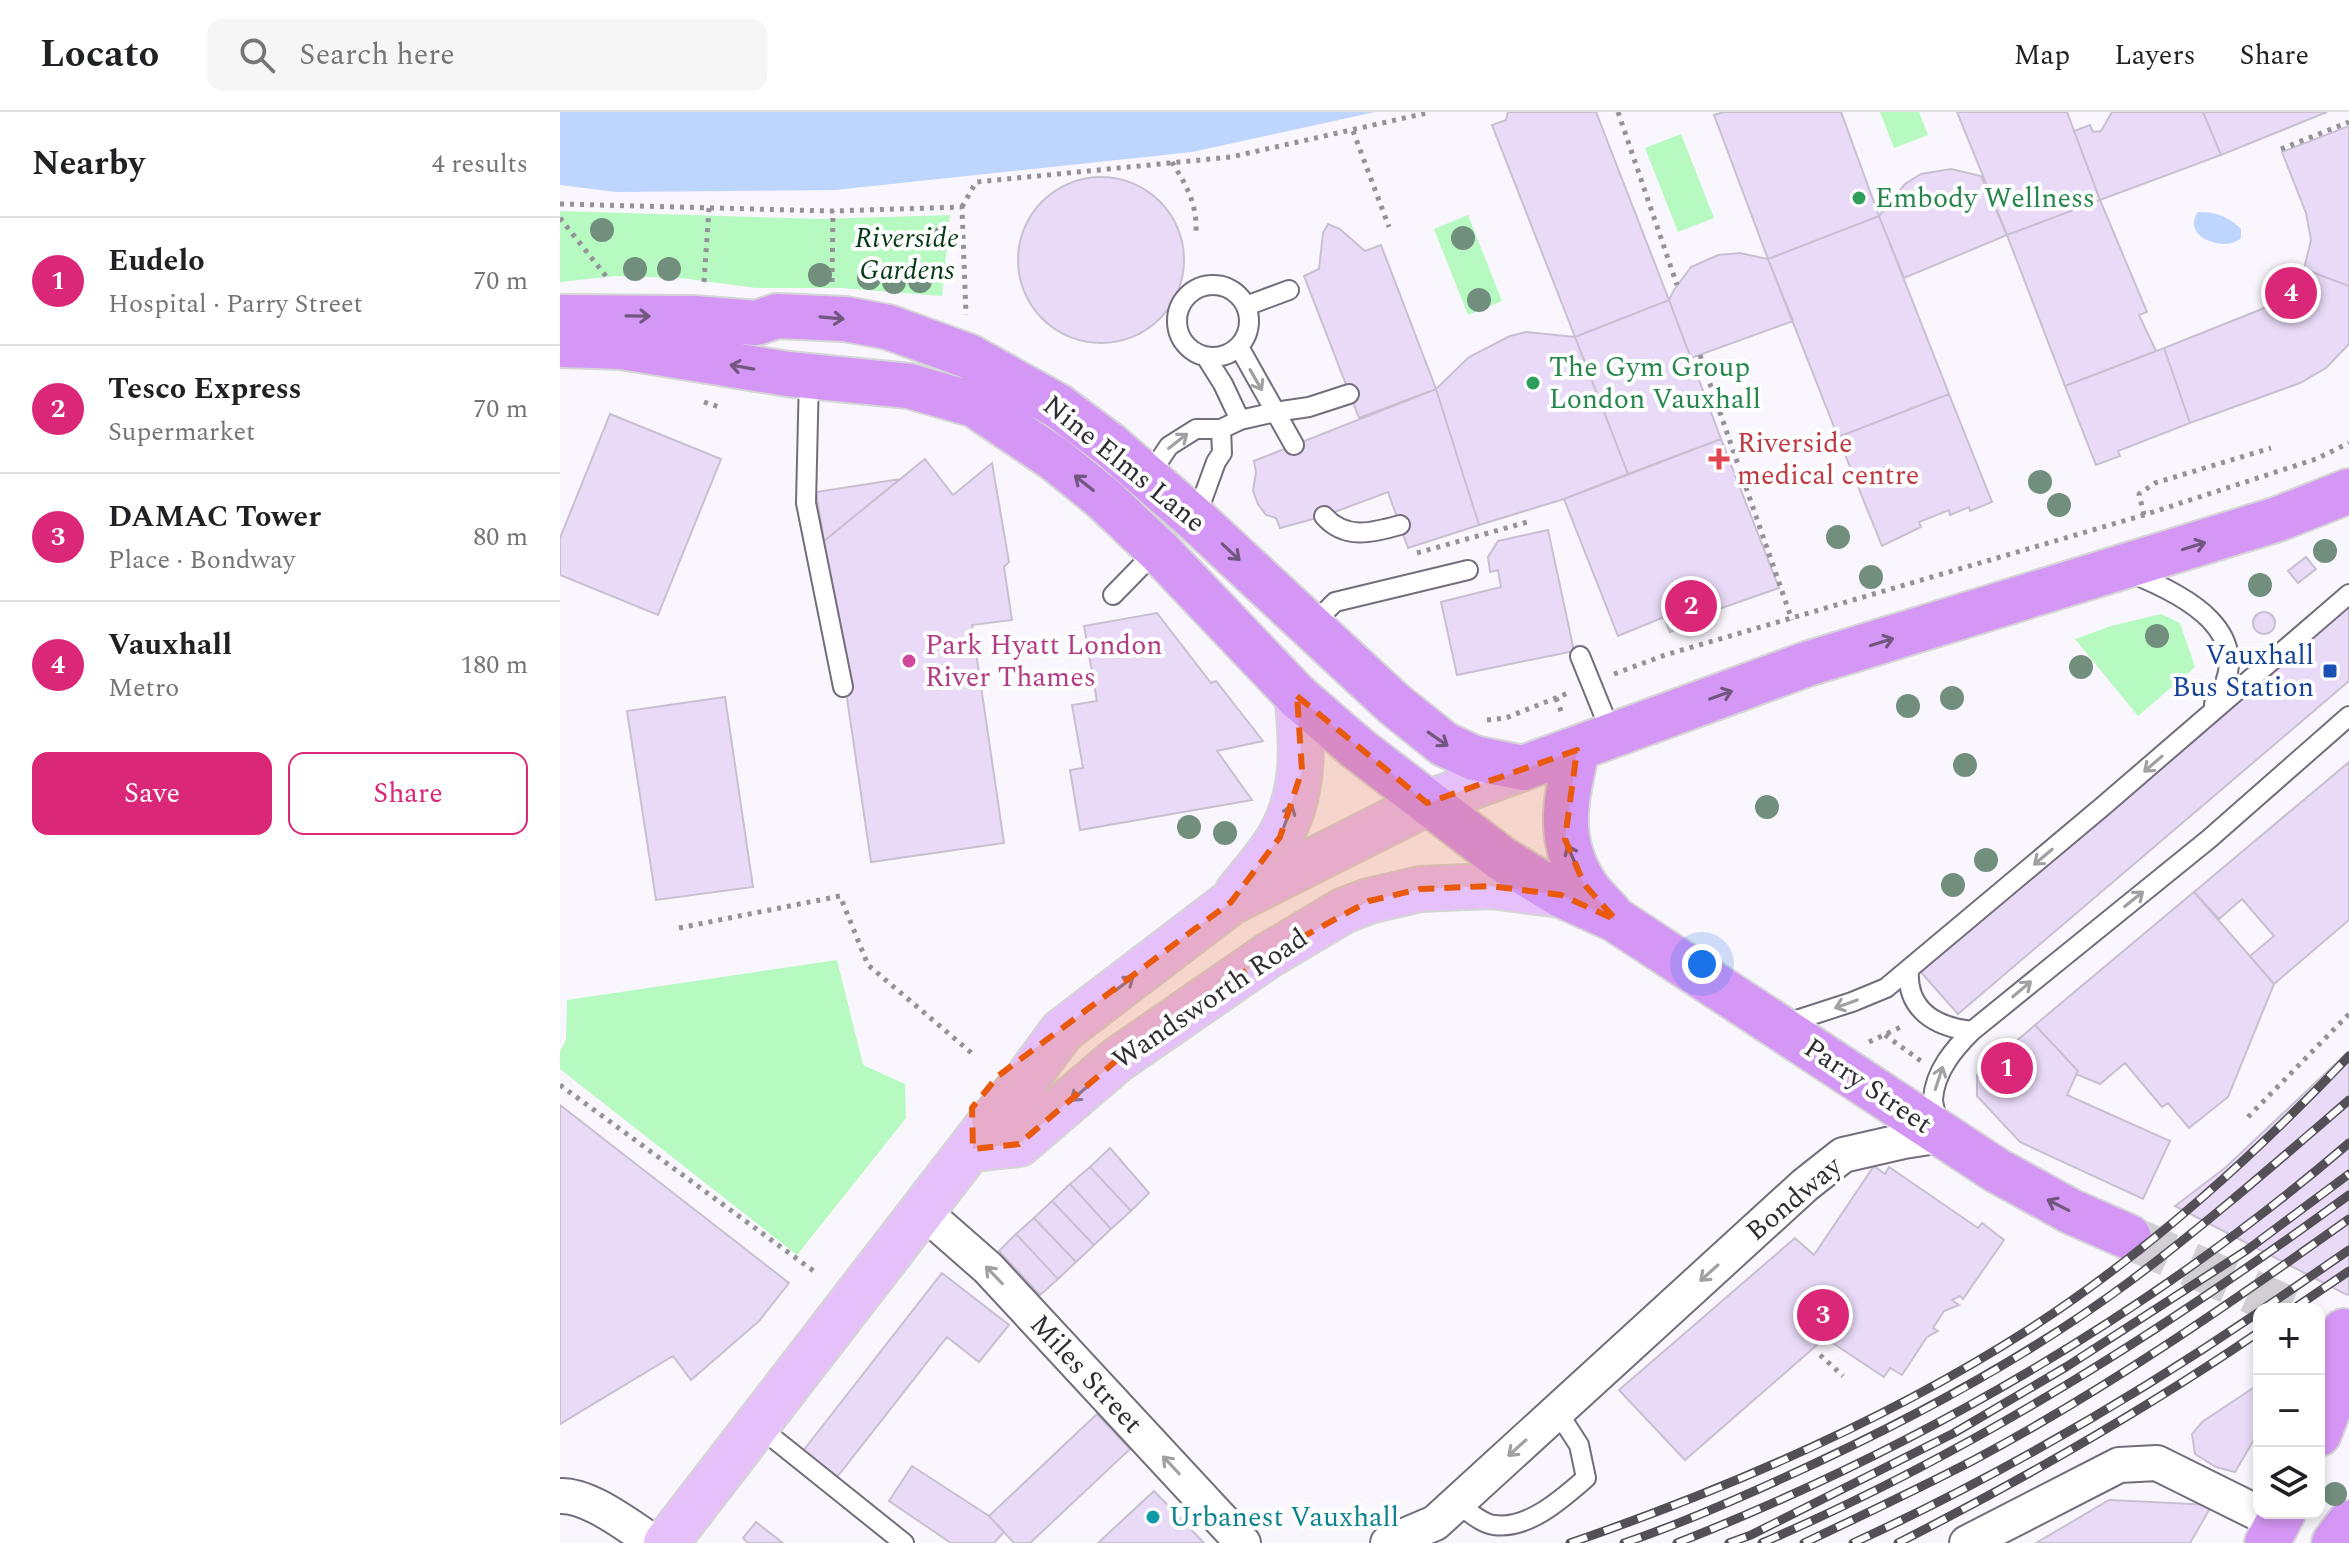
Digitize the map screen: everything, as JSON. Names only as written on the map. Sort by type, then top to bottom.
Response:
[{"type":"highway","name":"Nine Elms Lane","points":[[560,317],[694,318],[756,323],[777,316],[845,319],[967,336],[1058,406],[1144,494],[1195,519],[1394,704],[1444,744],[1474,758],[1523,768]]},
{"type":"highway","name":"Nine Elms Lane","points":[[560,345],[622,347],[809,376],[909,386],[975,405],[1055,459],[1103,498],[1159,551],[1297,696],[1427,803]]},
{"type":"highway","name":"Wandsworth Road","points":[[1523,768],[1807,664],[2278,519],[2349,491]]},
{"type":"highway","name":"Parry Street","points":[[1595,743],[1566,799],[1565,839],[1584,884],[1616,920]]},
{"type":"highway","name":"Parry Street","points":[[1427,803],[1481,845],[1561,895],[1616,920],[1942,1135],[2036,1193],[2129,1237]]},
{"type":"highway","points":[[2325,1418],[2330,1405],[2337,1328]]},
{"type":"highway","points":[[2334,1543],[2349,1523]]},
{"type":"main road","name":"Wandsworth Road","points":[[1231,902],[1280,837],[1291,810],[1302,770],[1302,733],[1297,696]]},
{"type":"main road","name":"Wandsworth Road","points":[[1523,768],[1427,803],[1231,902],[998,1076],[972,1108],[973,1149],[1019,1144],[1117,1060],[1269,955],[1343,911],[1369,901],[1420,889],[1491,886],[1561,895]]},
{"type":"main road","points":[[666,1543],[973,1149]]},
{"type":"street","name":"Bondway","points":[[1388,1543],[1435,1523],[1805,1185],[1843,1155],[1942,1135]]},
{"type":"street","name":"Miles Street","points":[[923,1211],[988,1268],[1243,1543]]},
{"type":"street","points":[[1967,1543],[2119,1465],[2157,1463],[2276,1526]]},
{"type":"street","points":[[560,1496],[569,1495],[592,1504],[655,1543]]},
{"type":"lane","points":[[1209,286],[1227,288],[1238,295],[1246,306],[1249,324],[1246,336],[1239,347],[1229,354],[1206,357],[1194,352],[1183,340],[1178,328],[1178,314],[1191,293],[1209,286]]},
{"type":"lane","points":[[1246,306],[1289,290]]},
{"type":"lane","points":[[1239,347],[1294,445]]},
{"type":"lane","points":[[1206,357],[1240,420]]},
{"type":"lane","points":[[809,376],[806,503],[843,687]]},
{"type":"lane","points":[[1113,595],[1159,551],[1144,494],[1169,446],[1196,429],[1221,429],[1240,420],[1309,407],[1349,394]]},
{"type":"lane","points":[[1195,519],[1222,453],[1221,429]]},
{"type":"lane","points":[[1324,516],[1333,526],[1367,534],[1400,525]]},
{"type":"lane","points":[[2119,569],[2188,599],[2211,620],[2224,639],[2231,664],[2224,690],[2204,720]]},
{"type":"lane","points":[[1311,626],[1335,602],[1468,570]]},
{"type":"lane","points":[[1777,1026],[1886,988],[2349,594]]},
{"type":"lane","points":[[1580,656],[1590,683],[1595,743]]},
{"type":"lane","points":[[1942,1135],[1933,1100],[1942,1068],[1956,1047],[2209,839],[2349,716]]},
{"type":"lane","points":[[1909,970],[1911,994],[1919,1010],[1956,1029],[1972,1031]]},
{"type":"lane","points":[[1456,1503],[1492,1525],[1514,1523],[1550,1509],[1586,1478],[1579,1445],[1557,1411]]},
{"type":"lane","points":[[758,1426],[904,1543]]},
{"type":"path","points":[[967,336],[962,207],[976,182],[1231,157],[1431,112]]},
{"type":"path","points":[[1618,112],[1677,285]]},
{"type":"path","points":[[2281,149],[2349,122]]},
{"type":"path","points":[[1353,131],[1389,227]]},
{"type":"path","points":[[1172,162],[1191,192],[1197,215],[1196,231]]},
{"type":"path","points":[[560,204],[833,211],[962,207]]},
{"type":"path","points":[[704,287],[709,208]]},
{"type":"path","points":[[832,295],[833,211]]},
{"type":"path","points":[[560,218],[616,288]]},
{"type":"path","points":[[1700,355],[1792,620]]},
{"type":"path","points":[[1480,721],[1506,718],[1665,655],[2144,515],[2316,459],[2349,443]]},
{"type":"path","points":[[2144,515],[2139,494],[2155,483],[2271,448]]},
{"type":"path","points":[[1416,553],[1531,521]]},
{"type":"path","points":[[679,928],[840,896],[868,965],[974,1055]]},
{"type":"path","points":[[2248,1117],[2349,1014]]},
{"type":"path","points":[[1865,1045],[1905,1025]]},
{"type":"path","points":[[1885,1035],[1925,1064]]},
{"type":"path","points":[[560,1085],[815,1272]]},
{"type":"path","points":[[1820,1355],[1843,1376]]},
{"type":"highlighted area","points":[[1297,696],[1427,803],[1577,750],[1565,839],[1584,884],[1616,920],[1561,895],[1491,886],[1420,889],[1369,901],[1269,955],[1117,1060],[1019,1144],[973,1149],[972,1108],[998,1076],[1231,902],[1280,837],[1302,770]]},
{"type":"green space","points":[[1880,112],[1919,112],[1928,135],[1894,148]]},
{"type":"green space","points":[[1681,134],[1714,218],[1678,232],[1645,148]]},
{"type":"green space","name":"Riverside Gardens","points":[[560,211],[820,219],[950,215],[942,296],[841,288],[756,288],[681,278],[616,276],[560,282]]},
{"type":"green space","points":[[1468,215],[1502,301],[1468,315],[1434,229]]},
{"type":"green space","points":[[2161,614],[2180,623],[2195,667],[2138,716],[2075,639],[2111,626]]},
{"type":"green space","points":[[837,960],[863,1065],[905,1084],[906,1118],[797,1255],[560,1069],[560,1051],[566,1040],[567,1000]]},
{"type":"water","points":[[560,112],[1375,112],[1192,152],[835,190],[616,192],[560,185]]},
{"type":"water","points":[[2198,212],[2216,214],[2231,221],[2241,229],[2241,238],[2225,244],[2207,240],[2195,229]]},
{"type":"building","points":[[1508,112],[1596,112],[1669,300],[1575,337],[1492,125],[1506,120]]},
{"type":"building","points":[[1724,112],[1841,112],[1879,216],[1768,259],[1714,115]]},
{"type":"building","points":[[1957,112],[2067,112],[2100,200],[2007,235]]},
{"type":"building","points":[[2112,112],[2203,112],[2221,155],[2100,200],[2074,131],[2090,125],[2093,132],[2101,131]]},
{"type":"building","points":[[2203,112],[2327,112],[2221,155]]},
{"type":"building","points":[[2349,126],[2349,286],[2304,269],[2311,240],[2306,213],[2282,152]]},
{"type":"building","points":[[1951,169],[1981,176],[2007,235],[1904,278],[1879,216],[1905,184],[1921,174]]},
{"type":"building","points":[[1101,177],[1133,183],[1160,201],[1178,228],[1184,260],[1178,292],[1160,319],[1133,337],[1101,343],[1069,337],[1042,319],[1024,292],[1018,260],[1024,228],[1042,201],[1069,183]]},
{"type":"building","points":[[2100,200],[2147,312],[2139,315],[2156,351],[2065,386],[2007,235]]},
{"type":"building","points":[[1879,216],[1949,394],[1838,437],[1768,259]]},
{"type":"building","points":[[1328,224],[1340,229],[1365,251],[1381,245],[1436,389],[1359,418],[1304,276],[1319,269],[1323,233]]},
{"type":"building","points":[[1740,253],[1768,259],[1793,321],[1691,358],[1669,300],[1691,267],[1718,255]]},
{"type":"building","points":[[2304,269],[2349,286],[2349,344],[2326,368],[2300,383],[2190,423],[2164,348],[2262,309],[2286,296],[2301,280]]},
{"type":"building","points":[[1669,300],[1721,439],[1628,474],[1575,337]]},
{"type":"building","points":[[1526,332],[1575,337],[1628,474],[1564,499],[1479,525],[1436,389],[1469,357],[1510,336]]},
{"type":"building","points":[[2164,348],[2190,423],[2118,451],[2120,456],[2096,465],[2065,386]]},
{"type":"building","points":[[1436,389],[1479,525],[1408,548],[1388,492],[1324,516],[1280,528],[1276,518],[1266,515],[1258,504],[1253,491],[1254,461]]},
{"type":"building","points":[[1949,394],[1992,502],[1950,515],[1949,510],[1919,522],[1921,527],[1882,546],[1838,437]]},
{"type":"building","points":[[610,414],[721,459],[658,615],[560,575],[560,538]]},
{"type":"building","points":[[1721,439],[1779,588],[1690,619],[1691,624],[1670,632],[1664,617],[1618,636],[1564,499]]},
{"type":"building","name":"Park Hyatt London River Thames","points":[[925,459],[953,495],[992,463],[1009,562],[1004,567],[1012,620],[972,625],[1004,843],[871,862],[824,541]]},
{"type":"building","points":[[900,479],[824,541],[816,492]]},
{"type":"building","points":[[1548,530],[1574,651],[1457,675],[1441,602],[1501,587],[1498,570],[1490,572],[1488,557],[1498,541]]},
{"type":"building","points":[[2306,557],[2316,569],[2298,583],[2288,571]]},
{"type":"building","points":[[2349,603],[2349,681],[1958,1014],[1919,970]]},
{"type":"building","points":[[2260,612],[2268,612],[2275,623],[2268,634],[2260,634],[2253,627],[2253,619]]},
{"type":"building","points":[[1157,613],[1211,683],[1216,681],[1263,741],[1217,751],[1252,800],[1080,830],[1070,770],[1083,768],[1072,705],[1097,701],[1084,626]]},
{"type":"building","points":[[725,697],[753,887],[656,900],[627,711]]},
{"type":"building","points":[[2349,762],[2349,920],[2274,984],[2250,956],[2274,936],[2242,899],[2219,919],[2194,892]]},
{"type":"building","points":[[2194,892],[2274,984],[2228,1097],[2189,1128],[2168,1103],[2162,1107],[2125,1063],[2100,1084],[2076,1074],[2078,1071],[2035,1025]]},
{"type":"building","points":[[2035,1025],[2078,1071],[2067,1095],[2170,1141],[2143,1199],[2020,1142],[1977,1096],[1977,1075]]},
{"type":"building","points":[[2349,1051],[2347,1295],[2175,1206],[2226,1167]]},
{"type":"building","points":[[560,1105],[789,1283],[759,1321],[691,1380],[673,1356],[560,1424]]},
{"type":"building","points":[[1110,1148],[1149,1193],[1131,1211],[1090,1167]]},
{"type":"building","points":[[1874,1166],[1885,1174],[1889,1167],[1978,1228],[1982,1223],[2004,1240],[1963,1299],[1960,1296],[1952,1300],[1959,1305],[1944,1311],[1933,1328],[1938,1331],[1927,1337],[1902,1375],[1890,1368],[1884,1377],[1825,1338],[1685,1460],[1619,1390],[1795,1238],[1814,1255]]},
{"type":"building","points":[[1090,1167],[1131,1211],[1111,1229],[1070,1184]]},
{"type":"building","points":[[1070,1184],[1111,1229],[1094,1245],[1052,1201]]},
{"type":"building","points":[[1052,1201],[1094,1245],[1076,1262],[1034,1218]]},
{"type":"building","points":[[1034,1218],[1076,1262],[1058,1279],[1016,1234]]},
{"type":"building","points":[[1016,1234],[1058,1279],[1040,1295],[999,1251]]},
{"type":"building","points":[[942,1273],[1009,1325],[979,1362],[947,1337],[837,1477],[803,1451]]},
{"type":"building","points":[[2253,1388],[2253,1441],[2235,1472],[2216,1467],[2195,1454],[2192,1434],[2202,1422]]},
{"type":"building","points":[[1097,1414],[1130,1449],[1030,1543],[1014,1543],[989,1516]]},
{"type":"building","points":[[912,1466],[989,1516],[1004,1532],[994,1543],[951,1543],[889,1501]]},
{"type":"building","name":"Urbanest Vauxhall","points":[[1154,1491],[1204,1543],[1098,1543]]},
{"type":"building","points":[[2109,1500],[2212,1505],[2190,1543],[2036,1543]]},
{"type":"building","points":[[756,1522],[783,1543],[748,1543],[743,1538]]},
{"type":"tunnel","points":[[2129,1237],[2277,1303]]},
{"type":"railway","points":[[1570,1543],[1689,1499],[1807,1449],[1921,1393],[2031,1328],[2117,1268],[2198,1201],[2349,1056]]},
{"type":"railway","points":[[1624,1543],[1704,1513],[1827,1458],[2004,1365],[2129,1282],[2349,1100]]},
{"type":"railway","points":[[1677,1543],[1767,1506],[1856,1464],[1944,1420],[2030,1371],[2194,1264],[2349,1143]]},
{"type":"railway","points":[[1729,1543],[1751,1535],[1954,1433],[2066,1367],[2247,1250],[2349,1174]]},
{"type":"railway","points":[[1762,1543],[1917,1469],[2065,1386],[2209,1294],[2349,1195]]},
{"type":"railway","points":[[1804,1543],[1974,1460],[2071,1405],[2212,1315],[2349,1219]]},
{"type":"railway","points":[[2272,1303],[2349,1250]]},
{"type":"railway","points":[[2302,1303],[2349,1271]]},
{"type":"railway","points":[[1853,1543],[1958,1492],[2061,1436],[2162,1376],[2253,1316]]},
{"type":"railway","points":[[1898,1543],[2082,1444],[2253,1336]]},
{"type":"place","name":"Embody Wellness","points":[[1859,198]]},
{"type":"place","name":"Vauxhall","points":[[2291,293]]},
{"type":"place","name":"The Gym Group London Vauxhall","points":[[1533,383]]},
{"type":"place","name":"Riverside medical centre","points":[[1719,459]]},
{"type":"place","name":"Tesco Express","points":[[1691,606]]},
{"type":"place","name":"Park Hyatt London River Thames","points":[[909,661]]},
{"type":"place","name":"Vauxhall Bus Station","points":[[2330,671]]},
{"type":"place","name":"Eudelo","points":[[2007,1068]]},
{"type":"place","name":"DAMAC Tower","points":[[1823,1315]]},
{"type":"place","name":"Urbanest Vauxhall","points":[[1153,1517]]}]
